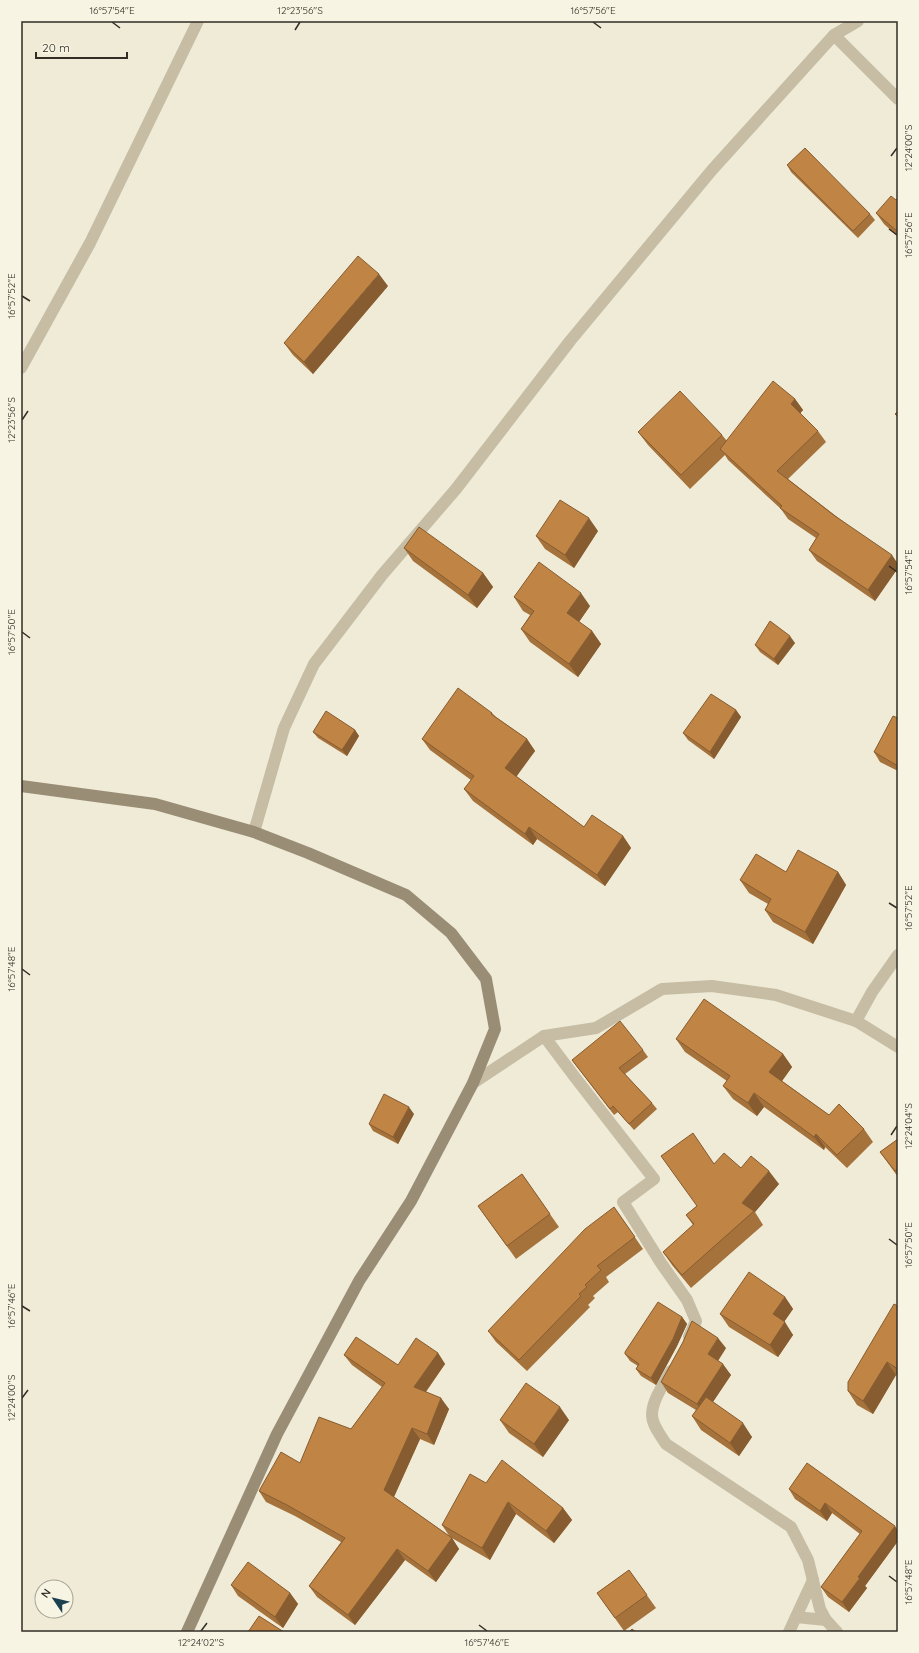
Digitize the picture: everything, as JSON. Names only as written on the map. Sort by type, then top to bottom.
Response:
[{"type":"street","points":[[21,368],[90,243],[198,21]]},
{"type":"street","points":[[254,832],[284,728],[314,664],[382,575],[456,489],[570,341],[712,170],[834,35],[858,21]]},
{"type":"street","points":[[834,35],[898,99]]},
{"type":"street","points":[[21,786],[155,804],[254,832],[308,853],[406,896],[451,933],[486,979],[495,1029],[472,1083],[411,1201],[359,1281],[277,1434],[187,1632]]},
{"type":"street","points":[[856,1022],[872,992],[898,955]]},
{"type":"street","points":[[472,1083],[544,1036],[596,1028],[662,989],[712,986],[776,995],[856,1022],[898,1047]]},
{"type":"street","points":[[544,1036],[654,1179],[623,1202],[661,1263],[687,1300],[696,1321],[684,1348]]},
{"type":"street","points":[[677,1361],[656,1400],[652,1416],[666,1444],[791,1527],[808,1560],[820,1609],[826,1620],[837,1632]]},
{"type":"street","points":[[789,1632],[813,1580]]},
{"type":"street","points":[[796,1617],[826,1620]]},
{"type":"building","points":[[805,148],[870,214],[853,231],[787,165]]},
{"type":"building","points":[[891,196],[896,200],[898,198],[898,232],[876,213]]},
{"type":"building","points":[[358,256],[379,274],[304,362],[284,343]]},
{"type":"building","points":[[773,381],[795,399],[791,404],[818,431],[777,471],[835,516],[892,555],[868,590],[809,550],[819,534],[780,508],[782,506],[720,449]]},
{"type":"building","points":[[680,391],[722,435],[681,475],[638,432]]},
{"type":"building","points":[[560,500],[589,518],[565,555],[536,536]]},
{"type":"building","points":[[419,527],[483,573],[468,595],[404,548]]},
{"type":"building","points":[[539,562],[581,593],[567,613],[592,631],[569,664],[521,629],[534,611],[514,597]]},
{"type":"building","points":[[770,621],[790,636],[774,659],[755,645]]},
{"type":"building","points":[[458,688],[492,713],[491,714],[527,739],[505,768],[584,827],[592,815],[623,836],[597,875],[529,827],[525,834],[464,789],[474,776],[422,739]]},
{"type":"building","points":[[711,694],[736,710],[710,752],[683,733]]},
{"type":"building","points":[[326,711],[355,730],[342,750],[313,732]]},
{"type":"building","points":[[893,716],[898,718],[898,766],[874,752]]},
{"type":"building","points":[[798,850],[838,872],[805,932],[765,910],[771,899],[740,880],[756,854],[786,872]]},
{"type":"building","points":[[704,999],[783,1054],[769,1072],[829,1115],[839,1104],[864,1129],[837,1155],[816,1134],[814,1137],[754,1093],[748,1103],[723,1086],[730,1076],[676,1039]]},
{"type":"building","points":[[620,1021],[643,1050],[619,1068],[652,1103],[629,1124],[613,1106],[610,1109],[572,1060]]},
{"type":"building","points":[[384,1094],[409,1107],[393,1137],[369,1124]]},
{"type":"building","points":[[693,1133],[714,1164],[724,1153],[741,1168],[751,1156],[769,1171],[742,1203],[754,1211],[682,1275],[663,1252],[694,1224],[686,1215],[697,1206],[661,1156]]},
{"type":"building","points":[[898,1139],[898,1169],[895,1171],[880,1152]]},
{"type":"building","points":[[522,1174],[550,1214],[507,1246],[478,1206]]},
{"type":"building","points":[[614,1207],[635,1237],[597,1266],[601,1270],[585,1285],[587,1287],[579,1294],[581,1296],[519,1360],[488,1331],[585,1229]]},
{"type":"building","points":[[749,1272],[785,1297],[773,1314],[785,1322],[770,1345],[720,1314]]},
{"type":"building","points":[[658,1302],[682,1317],[673,1339],[651,1378],[636,1369],[639,1364],[625,1354],[625,1352]]},
{"type":"building","points":[[894,1304],[898,1306],[898,1369],[887,1362],[863,1401],[848,1391],[848,1382]]},
{"type":"building","points":[[692,1321],[718,1338],[708,1354],[723,1364],[697,1404],[661,1382],[683,1342]]},
{"type":"building","points":[[356,1337],[398,1365],[416,1338],[438,1353],[414,1387],[441,1398],[427,1434],[412,1428],[384,1490],[452,1538],[428,1571],[397,1549],[348,1615],[309,1586],[345,1538],[259,1491],[281,1452],[300,1463],[319,1417],[351,1429],[385,1383],[344,1355]]},
{"type":"building","points":[[526,1383],[560,1407],[534,1444],[500,1420]]},
{"type":"building","points":[[706,1397],[743,1423],[730,1443],[692,1416]]},
{"type":"building","points":[[502,1460],[563,1508],[546,1531],[508,1502],[482,1548],[442,1525],[470,1474],[486,1483]]},
{"type":"building","points":[[807,1463],[895,1526],[842,1602],[821,1587],[862,1531],[825,1503],[820,1511],[789,1489]]},
{"type":"building","points":[[248,1562],[290,1593],[275,1617],[231,1585]]},
{"type":"building","points":[[629,1570],[647,1595],[615,1618],[597,1593]]},
{"type":"building","points":[[259,1616],[284,1632],[248,1632]]},
{"type":"building","points":[[632,1629],[636,1632],[629,1632]]}]
